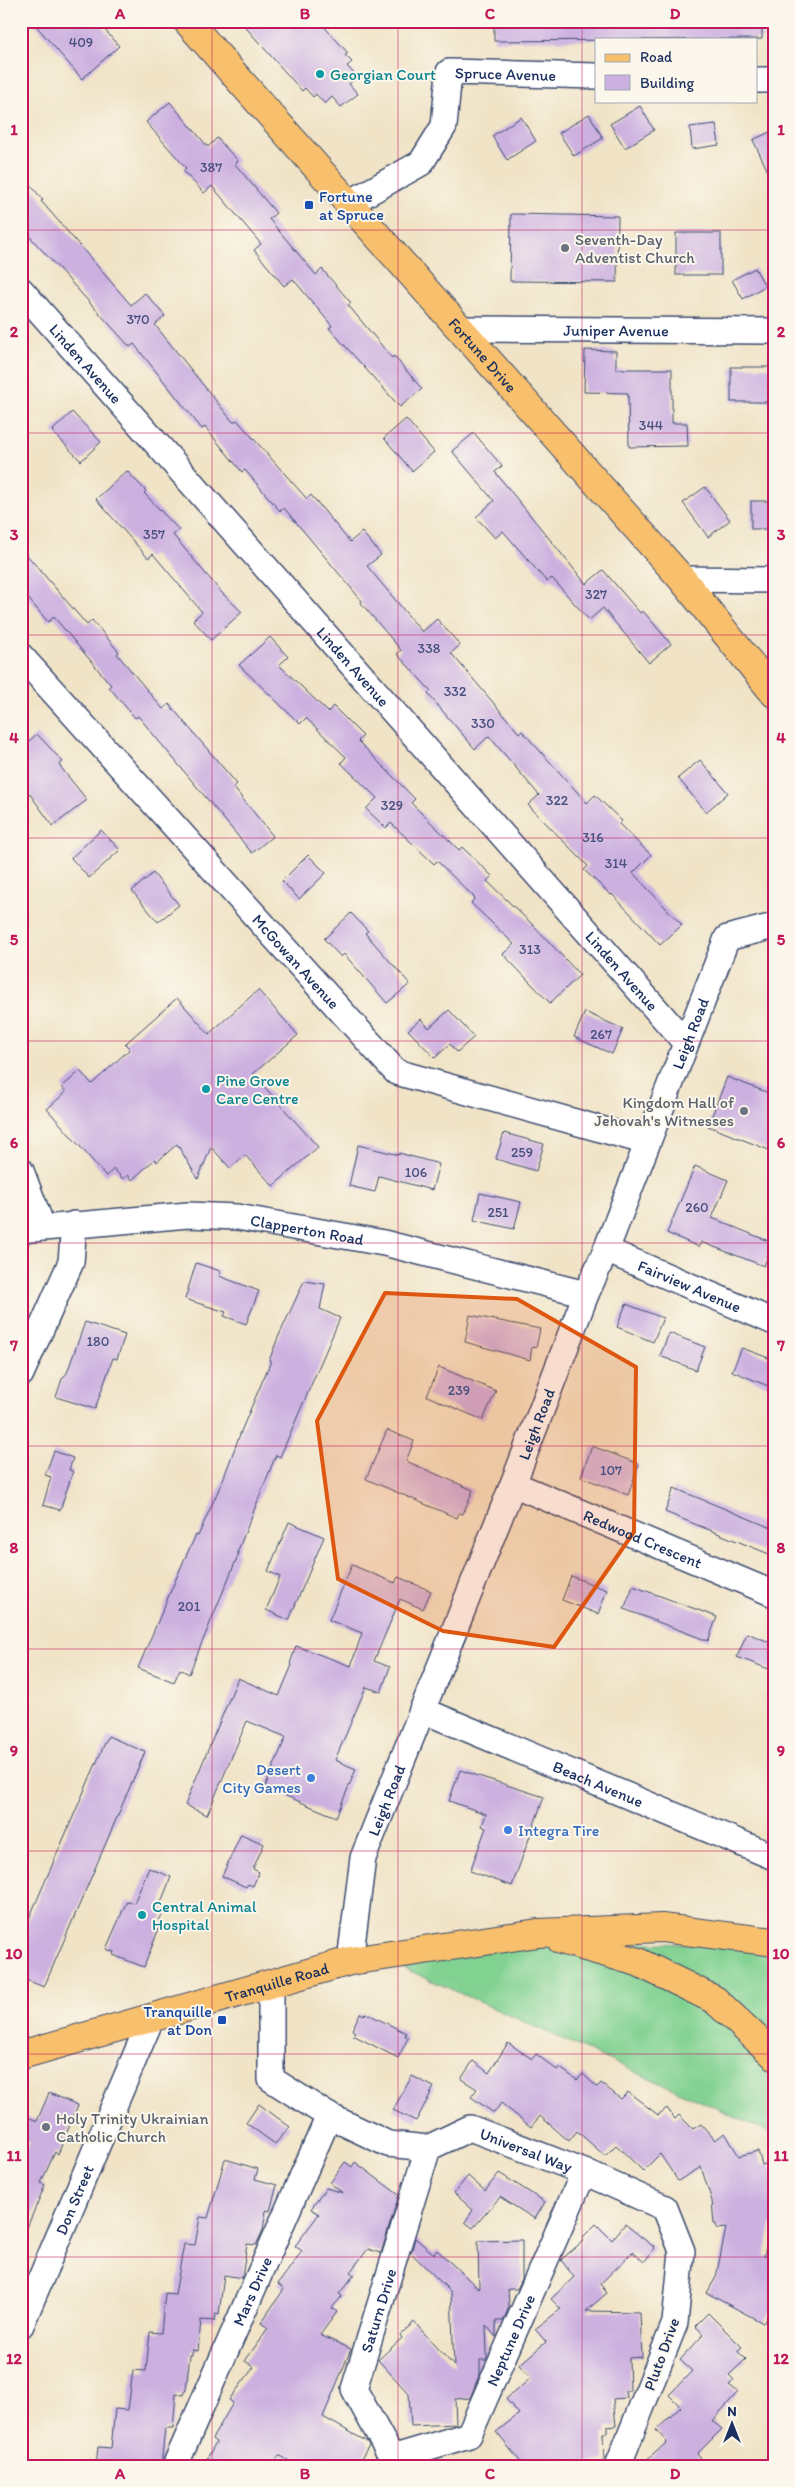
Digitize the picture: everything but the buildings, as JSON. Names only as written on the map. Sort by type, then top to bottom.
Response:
[{"type":"main road","name":"Fortune Drive","points":[[187,21],[682,580],[774,693]]},
{"type":"main road","name":"Tranquille Road","points":[[21,2056],[350,1962],[538,1933],[662,1928],[774,1942]]},
{"type":"main road","points":[[538,1933],[638,1962],[715,2000],[774,2055]]},
{"type":"street","name":"Spruce Avenue","points":[[344,199],[355,200],[421,163],[444,126],[449,72],[595,76]]},
{"type":"street","points":[[758,80],[774,80]]},
{"type":"street","name":"Linden Avenue","points":[[23,295],[686,1042]]},
{"type":"street","name":"Juniper Avenue","points":[[460,329],[774,331]]},
{"type":"street","points":[[682,580],[774,580]]},
{"type":"street","name":"McGowan Avenue","points":[[21,656],[396,1072],[647,1142]]},
{"type":"street","name":"Leigh Road","points":[[350,1962],[363,1858],[513,1484],[586,1294],[606,1250],[727,938],[774,926]]},
{"type":"street","points":[[21,1171],[32,1228]]},
{"type":"street","name":"Clapperton Road","points":[[32,1228],[188,1215],[237,1217],[384,1243],[586,1294]]},
{"type":"street","points":[[21,1374],[70,1262],[74,1224]]},
{"type":"street","name":"Fairview Avenue","points":[[606,1250],[774,1322]]},
{"type":"street","name":"Redwood Crescent","points":[[513,1484],[774,1594]]},
{"type":"street","name":"Beach Avenue","points":[[422,1710],[774,1857]]},
{"type":"street","points":[[272,1985],[271,2079],[329,2116],[388,2144],[428,2148]]},
{"type":"street","name":"Don Street","points":[[21,2325],[151,2018]]},
{"type":"street","name":"Mars Drive","points":[[175,2466],[329,2116]]},
{"type":"street","name":"Universal Way","points":[[428,2148],[470,2128],[584,2172]]},
{"type":"street","name":"Saturn Drive","points":[[390,2462],[354,2389],[428,2148]]},
{"type":"street","name":"Neptune Drive","points":[[390,2462],[469,2435],[584,2172]]},
{"type":"street","name":"Pluto Drive","points":[[584,2172],[665,2208],[682,2252],[675,2323],[618,2466]]},
{"type":"highlighted area","points":[[385,1293],[517,1299],[636,1367],[634,1532],[554,1647],[443,1631],[338,1579],[317,1421]]},
{"type":"green space","points":[[607,1941],[753,1947],[774,1953],[774,2040]]},
{"type":"green space","points":[[544,1943],[614,1965],[692,2000],[749,2042],[774,2072],[774,2134],[397,1965]]},
{"type":"place","name":"Georgian Court","points":[[320,74]]},
{"type":"place","name":"Fortune at Spruce","points":[[309,205]]},
{"type":"place","name":"Seventh-Day Adventist Church","points":[[565,248]]},
{"type":"place","name":"Pine Grove Care Centre","points":[[206,1089]]},
{"type":"place","name":"Kingdom Hall of Jehovah's Witnesses","points":[[744,1111]]},
{"type":"place","name":"Desert City Games","points":[[311,1778]]},
{"type":"place","name":"Integra Tire","points":[[508,1830]]},
{"type":"place","name":"Central Animal Hospital","points":[[142,1915]]},
{"type":"place","name":"Tranquille at Don","points":[[222,2020]]},
{"type":"place","name":"Holy Trinity Ukrainian Catholic Church","points":[[46,2127]]}]
